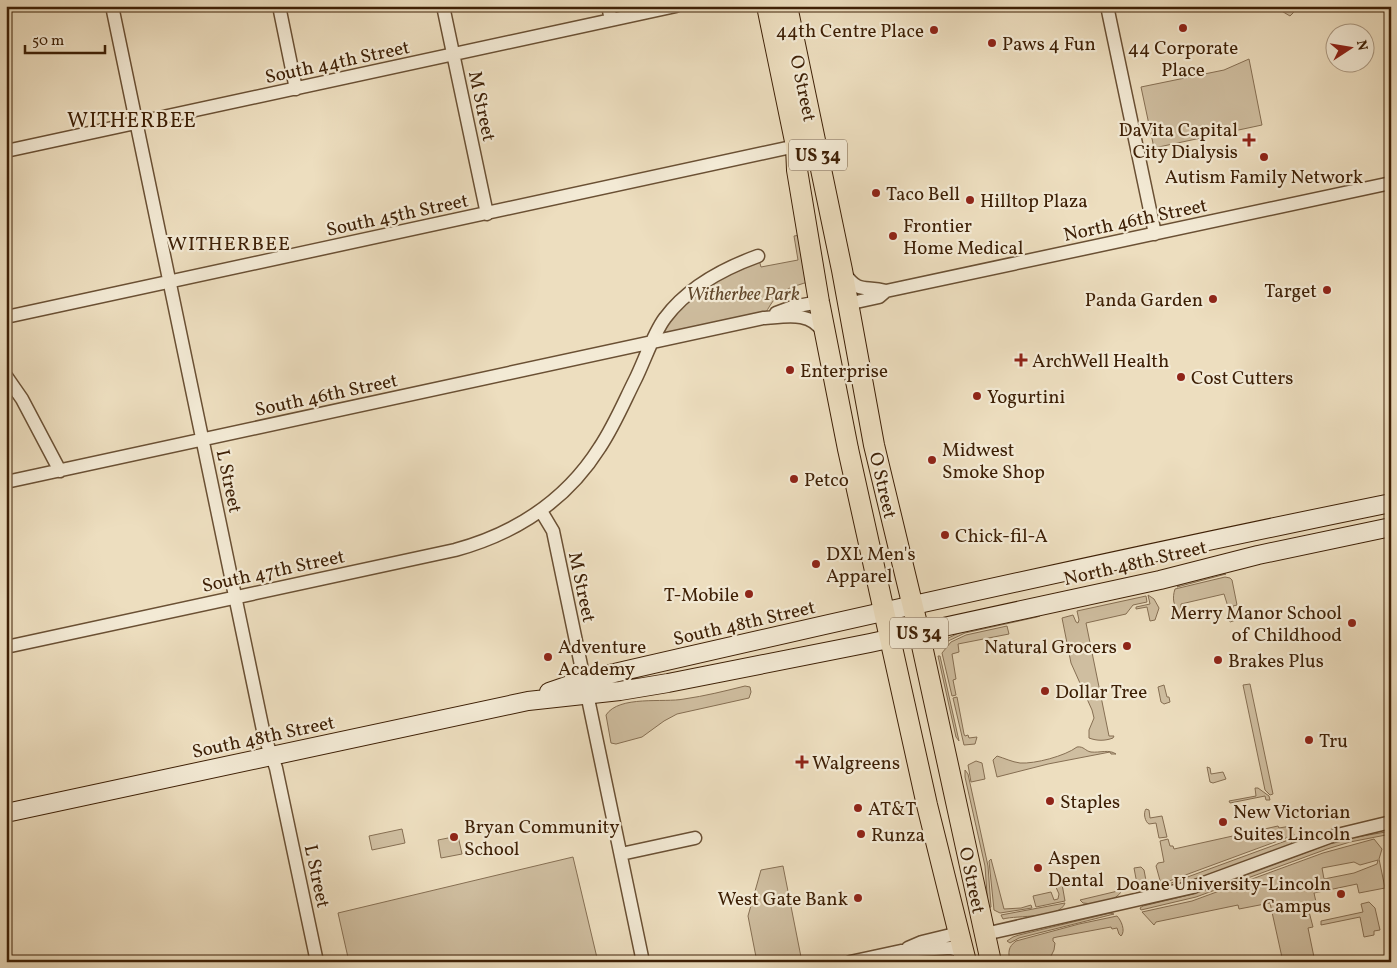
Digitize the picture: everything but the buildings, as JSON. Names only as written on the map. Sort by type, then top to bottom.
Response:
[{"type":"main road","name":"O Street","points":[[767,6],[796,146],[797,170],[819,302],[848,449],[927,805],[968,952]]},
{"type":"main road","name":"O Street","points":[[787,6],[842,270],[865,402],[919,632],[991,962]]},
{"type":"main road","points":[[796,146],[809,167],[834,283],[840,298],[847,304]]},
{"type":"main road","points":[[819,302],[831,306],[836,312],[849,362],[865,402]]},
{"type":"main road","name":"North 48th Street","points":[[912,605],[1225,537],[1391,504]]},
{"type":"main road","name":"North 48th Street","points":[[890,638],[1160,580],[1245,558],[1391,527]]},
{"type":"main road","name":"South 48th Street","points":[[6,813],[586,688],[912,605]]},
{"type":"main road","name":"South 48th Street","points":[[586,688],[668,683],[890,638]]},
{"type":"main road","points":[[927,805],[944,831],[969,919],[977,930],[985,934]]},
{"type":"street","name":"L Street","points":[[112,6],[264,736],[277,771],[317,962]]},
{"type":"street","points":[[279,6],[296,88]]},
{"type":"street","name":"M Street","points":[[443,6],[487,214]]},
{"type":"street","points":[[608,6],[611,20]]},
{"type":"street","name":"South 44th Street","points":[[6,151],[676,6]]},
{"type":"street","points":[[1107,6],[1155,234]]},
{"type":"street","name":"South 45th Street","points":[[6,317],[796,146]]},
{"type":"street","name":"North 46th Street","points":[[842,270],[856,287],[886,291],[1391,183]]},
{"type":"street","points":[[541,512],[580,475],[601,446],[663,320],[684,297],[698,286],[724,270],[758,256]]},
{"type":"street","name":"North 46th Street","points":[[847,304],[879,297],[886,291]]},
{"type":"street","name":"South 46th Street","points":[[6,482],[763,318],[792,307],[819,302]]},
{"type":"street","name":"South 46th Street","points":[[763,318],[793,316],[807,318],[813,320],[820,327],[826,338]]},
{"type":"street","points":[[6,376],[22,399],[60,471]]},
{"type":"street","name":"M Street","points":[[541,512],[552,531],[643,962]]},
{"type":"street","name":"South 47th Street","points":[[6,647],[465,548],[504,533],[541,512]]},
{"type":"street","points":[[985,934],[1193,887],[1330,837],[1391,822]]},
{"type":"street","points":[[621,854],[695,838]]},
{"type":"street","points":[[901,951],[922,942],[968,952]]},
{"type":"street","points":[[850,962],[901,951],[951,948],[968,952]]},
{"type":"green space","points":[[1273,6],[1300,6],[1290,16]]},
{"type":"green space","points":[[1249,59],[1262,125],[1154,148],[1141,87],[1224,70]]},
{"type":"green space","name":"Witherbee Park","points":[[801,235],[808,282],[791,287],[780,294],[763,318],[653,342],[684,297],[758,256],[761,267],[798,260],[794,236]]},
{"type":"green space","points":[[1217,574],[1226,574],[1177,587],[1182,583]]},
{"type":"green space","points":[[1225,577],[1232,580],[1237,605],[1233,606],[1236,620],[1230,622],[1228,614],[1230,613],[1224,594],[1181,604],[1181,612],[1176,608],[1173,599],[1175,589]]},
{"type":"green space","points":[[1148,595],[1154,599],[1159,608],[1155,620],[1150,621],[1147,607],[1136,609],[1136,607],[1150,604]]},
{"type":"green space","points":[[1146,596],[1147,602],[1133,605],[1126,614],[1086,623],[1109,736],[1114,736],[1104,740],[1089,738],[1089,730],[1094,718],[1071,663],[1062,618],[1073,615],[1078,623],[1077,611]]},
{"type":"green space","points":[[1040,616],[965,633],[944,643],[942,641],[963,631]]},
{"type":"green space","points":[[1007,626],[1009,634],[958,644],[959,652],[952,654],[956,679],[953,680],[956,695],[952,696],[942,653],[951,642],[966,635]]},
{"type":"green space","points":[[938,656],[940,656],[959,741],[956,737]]},
{"type":"green space","points":[[1250,684],[1273,794],[1270,795],[1265,790],[1243,685]]},
{"type":"green space","points":[[1164,685],[1170,702],[1164,704],[1161,702],[1158,687]]},
{"type":"green space","points":[[745,686],[750,687],[749,698],[677,714],[642,737],[616,744],[611,743],[606,715],[612,709],[621,705],[631,702],[684,699]]},
{"type":"green space","points":[[957,697],[964,734],[965,736],[968,735],[969,738],[977,737],[975,744],[964,745],[953,698]]},
{"type":"green space","points":[[1077,747],[1091,752],[1110,752],[1048,764],[997,777],[993,760],[997,756],[1026,763],[1058,756]]},
{"type":"green space","points":[[976,761],[982,763],[985,779],[971,782],[968,765]]},
{"type":"green space","points":[[1207,767],[1210,768],[1211,774],[1223,772],[1226,779],[1213,783],[1210,782]]},
{"type":"green space","points":[[965,770],[968,774],[988,866],[991,907],[988,908],[985,866]]},
{"type":"green space","points":[[1255,788],[1269,796],[1270,800],[1266,800],[1265,796],[1230,803],[1229,801],[1256,796]]},
{"type":"green space","points":[[1146,809],[1149,810],[1150,818],[1162,816],[1167,837],[1159,838],[1156,823],[1149,824],[1146,821]]},
{"type":"green space","points":[[1278,826],[1279,828],[1291,826],[1294,835],[1161,884],[1156,866],[1158,863],[1164,862],[1160,841],[1168,839],[1170,846],[1173,846],[1174,849]]},
{"type":"green space","points":[[402,829],[405,843],[372,850],[369,836]]},
{"type":"green space","points":[[1391,831],[1391,834],[1350,842],[1327,849],[1196,897],[1141,910],[1140,908],[1193,894],[1340,840]]},
{"type":"green space","points":[[458,836],[462,854],[441,858],[438,840]]},
{"type":"green space","points":[[1294,839],[1290,845],[1190,881],[1167,887],[1163,886]]},
{"type":"green space","points":[[1374,839],[1382,849],[1379,859],[1385,888],[1359,893],[1357,884],[1314,893],[1316,902],[1307,904],[1313,927],[1308,928],[1315,962],[1283,962],[1270,903],[1239,909],[1238,905],[1156,922],[1154,925],[1142,912],[1192,901],[1323,853]],"holes":[[[1378,860],[1377,864],[1354,873],[1324,879],[1322,868],[1354,862],[1360,865]]]},
{"type":"green space","points":[[573,857],[598,962],[349,962],[338,913]]},
{"type":"green space","points":[[991,859],[1004,909],[1021,908],[1031,905],[1032,908],[1000,913],[994,910],[989,861]]},
{"type":"green space","points":[[783,866],[802,962],[757,962],[748,916],[761,870]]},
{"type":"green space","points":[[1141,867],[1144,870],[1146,888],[1134,886],[1137,884],[1134,868]]},
{"type":"green space","points":[[1062,884],[1065,901],[1036,907],[1033,896],[1051,892],[1054,900],[1058,899],[1059,894],[1055,885]]},
{"type":"green space","points":[[1122,890],[1111,900],[1105,902],[1088,904],[1080,900]]},
{"type":"green space","points":[[1369,902],[1375,908],[1380,930],[1374,931],[1374,935],[1364,937],[1360,917],[1321,925],[1321,921],[1363,912],[1361,904]]},
{"type":"green space","points":[[1065,903],[1055,912],[1037,916],[1003,919],[1001,915]]},
{"type":"green space","points":[[1110,913],[1114,914],[1019,938],[1010,943],[1007,941],[1019,935]]},
{"type":"green space","points":[[1117,916],[1123,929],[1121,936],[1117,928],[1112,929],[1111,927],[1057,937],[1053,938],[1055,943],[1054,950],[1048,962],[1010,962],[1009,950],[1016,941]]},
{"type":"green space","points":[[931,954],[933,956],[902,962],[884,961]]},
{"type":"place","name":"44 Corporate Place","points":[[1183,28]]},
{"type":"place","name":"44th Centre Place","points":[[934,30]]},
{"type":"place","name":"Paws 4 Fun","points":[[992,43]]},
{"type":"place","name":"DaVita Capital City Dialysis","points":[[1249,140]]},
{"type":"place","name":"Autism Family Network","points":[[1264,157]]},
{"type":"place","name":"Taco Bell","points":[[876,193]]},
{"type":"place","name":"Hilltop Plaza","points":[[970,200]]},
{"type":"place","name":"Frontier Home Medical","points":[[893,236]]},
{"type":"place","name":"Target","points":[[1327,290]]},
{"type":"place","name":"Panda Garden","points":[[1213,299]]},
{"type":"place","name":"ArchWell Health","points":[[1021,360]]},
{"type":"place","name":"Enterprise","points":[[790,370]]},
{"type":"place","name":"Cost Cutters","points":[[1181,377]]},
{"type":"place","name":"Yogurtini","points":[[977,396]]},
{"type":"place","name":"Midwest Smoke Shop","points":[[932,460]]},
{"type":"place","name":"Petco","points":[[794,479]]},
{"type":"place","name":"Chick-fil-A","points":[[945,535]]},
{"type":"place","name":"DXL Men's Apparel","points":[[816,564]]},
{"type":"place","name":"T-Mobile","points":[[749,594]]},
{"type":"place","name":"Merry Manor School of Childhood","points":[[1352,623]]},
{"type":"place","name":"Natural Grocers","points":[[1127,646]]},
{"type":"place","name":"Adventure Academy","points":[[548,657]]},
{"type":"place","name":"Brakes Plus","points":[[1218,660]]},
{"type":"place","name":"Dollar Tree","points":[[1045,691]]},
{"type":"place","name":"Tru","points":[[1309,740]]},
{"type":"place","name":"Walgreens","points":[[802,762]]},
{"type":"place","name":"Staples","points":[[1050,801]]},
{"type":"place","name":"AT&T","points":[[858,808]]},
{"type":"place","name":"New Victorian Suites Lincoln","points":[[1223,822]]},
{"type":"place","name":"Runza","points":[[861,834]]},
{"type":"place","name":"Bryan Community School","points":[[454,837]]},
{"type":"place","name":"Aspen Dental","points":[[1038,868]]},
{"type":"place","name":"Doane University-Lincoln Campus","points":[[1341,894]]},
{"type":"place","name":"West Gate Bank","points":[[858,898]]},
{"type":"district","name":"WITHERBEE","points":[[132,120]]},
{"type":"district","name":"WITHERBEE","points":[[229,243]]}]
